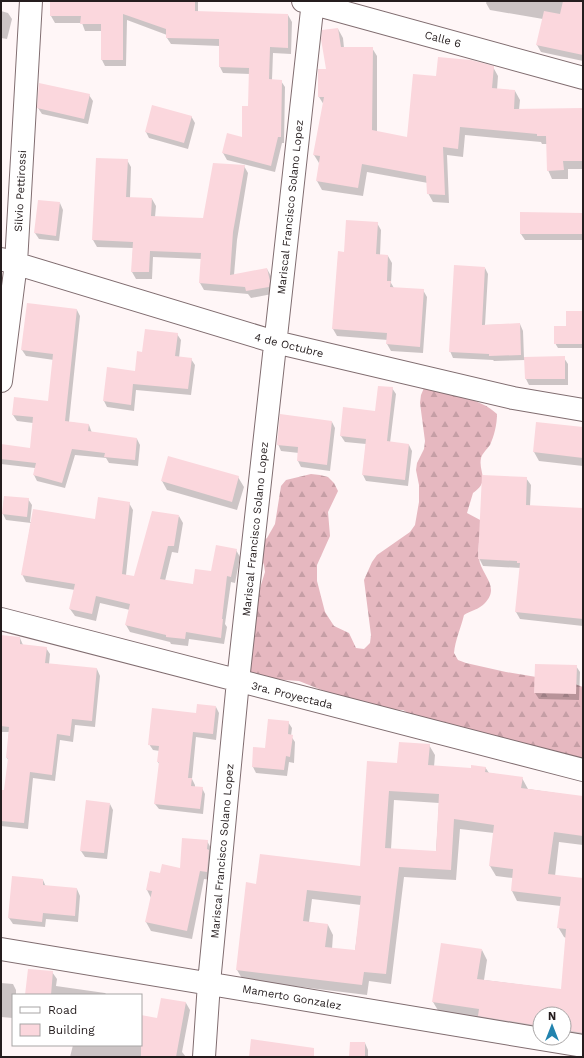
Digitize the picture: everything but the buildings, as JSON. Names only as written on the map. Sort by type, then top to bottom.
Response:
[{"type":"street","name":"Silvio Pettirossi","points":[[1,381],[8,261],[31,1]]},
{"type":"street","name":"Calle 6","points":[[310,2],[583,78]]},
{"type":"street","name":"Mariscal Francisco Solano Lopez","points":[[204,1057],[209,983],[238,681],[310,2]]},
{"type":"street","name":"4 de Octubre","points":[[8,261],[275,342],[513,398],[583,410]]},
{"type":"street","name":"3ra. Proyectada","points":[[1,619],[583,770]]},
{"type":"street","name":"Mamerto Gonzalez","points":[[1,949],[583,1046]]},
{"type":"green space","points":[[424,388],[473,400],[490,408],[497,414],[493,438],[481,458],[483,480],[473,493],[467,513],[482,521],[479,558],[491,591],[489,597],[483,605],[464,615],[454,653],[458,660],[466,663],[506,672],[572,683],[583,687],[583,758],[575,758],[544,750],[410,714],[403,710],[378,709],[362,706],[299,681],[245,677],[255,604],[265,572],[264,565],[258,551],[260,543],[267,538],[275,524],[281,486],[286,480],[311,474],[328,477],[334,483],[338,491],[328,512],[330,536],[317,565],[317,581],[325,612],[334,626],[349,633],[356,648],[364,649],[370,643],[371,635],[364,580],[372,562],[377,555],[410,532],[415,525],[419,502],[419,485],[416,470],[417,463],[424,449],[425,441],[420,403]]}]
